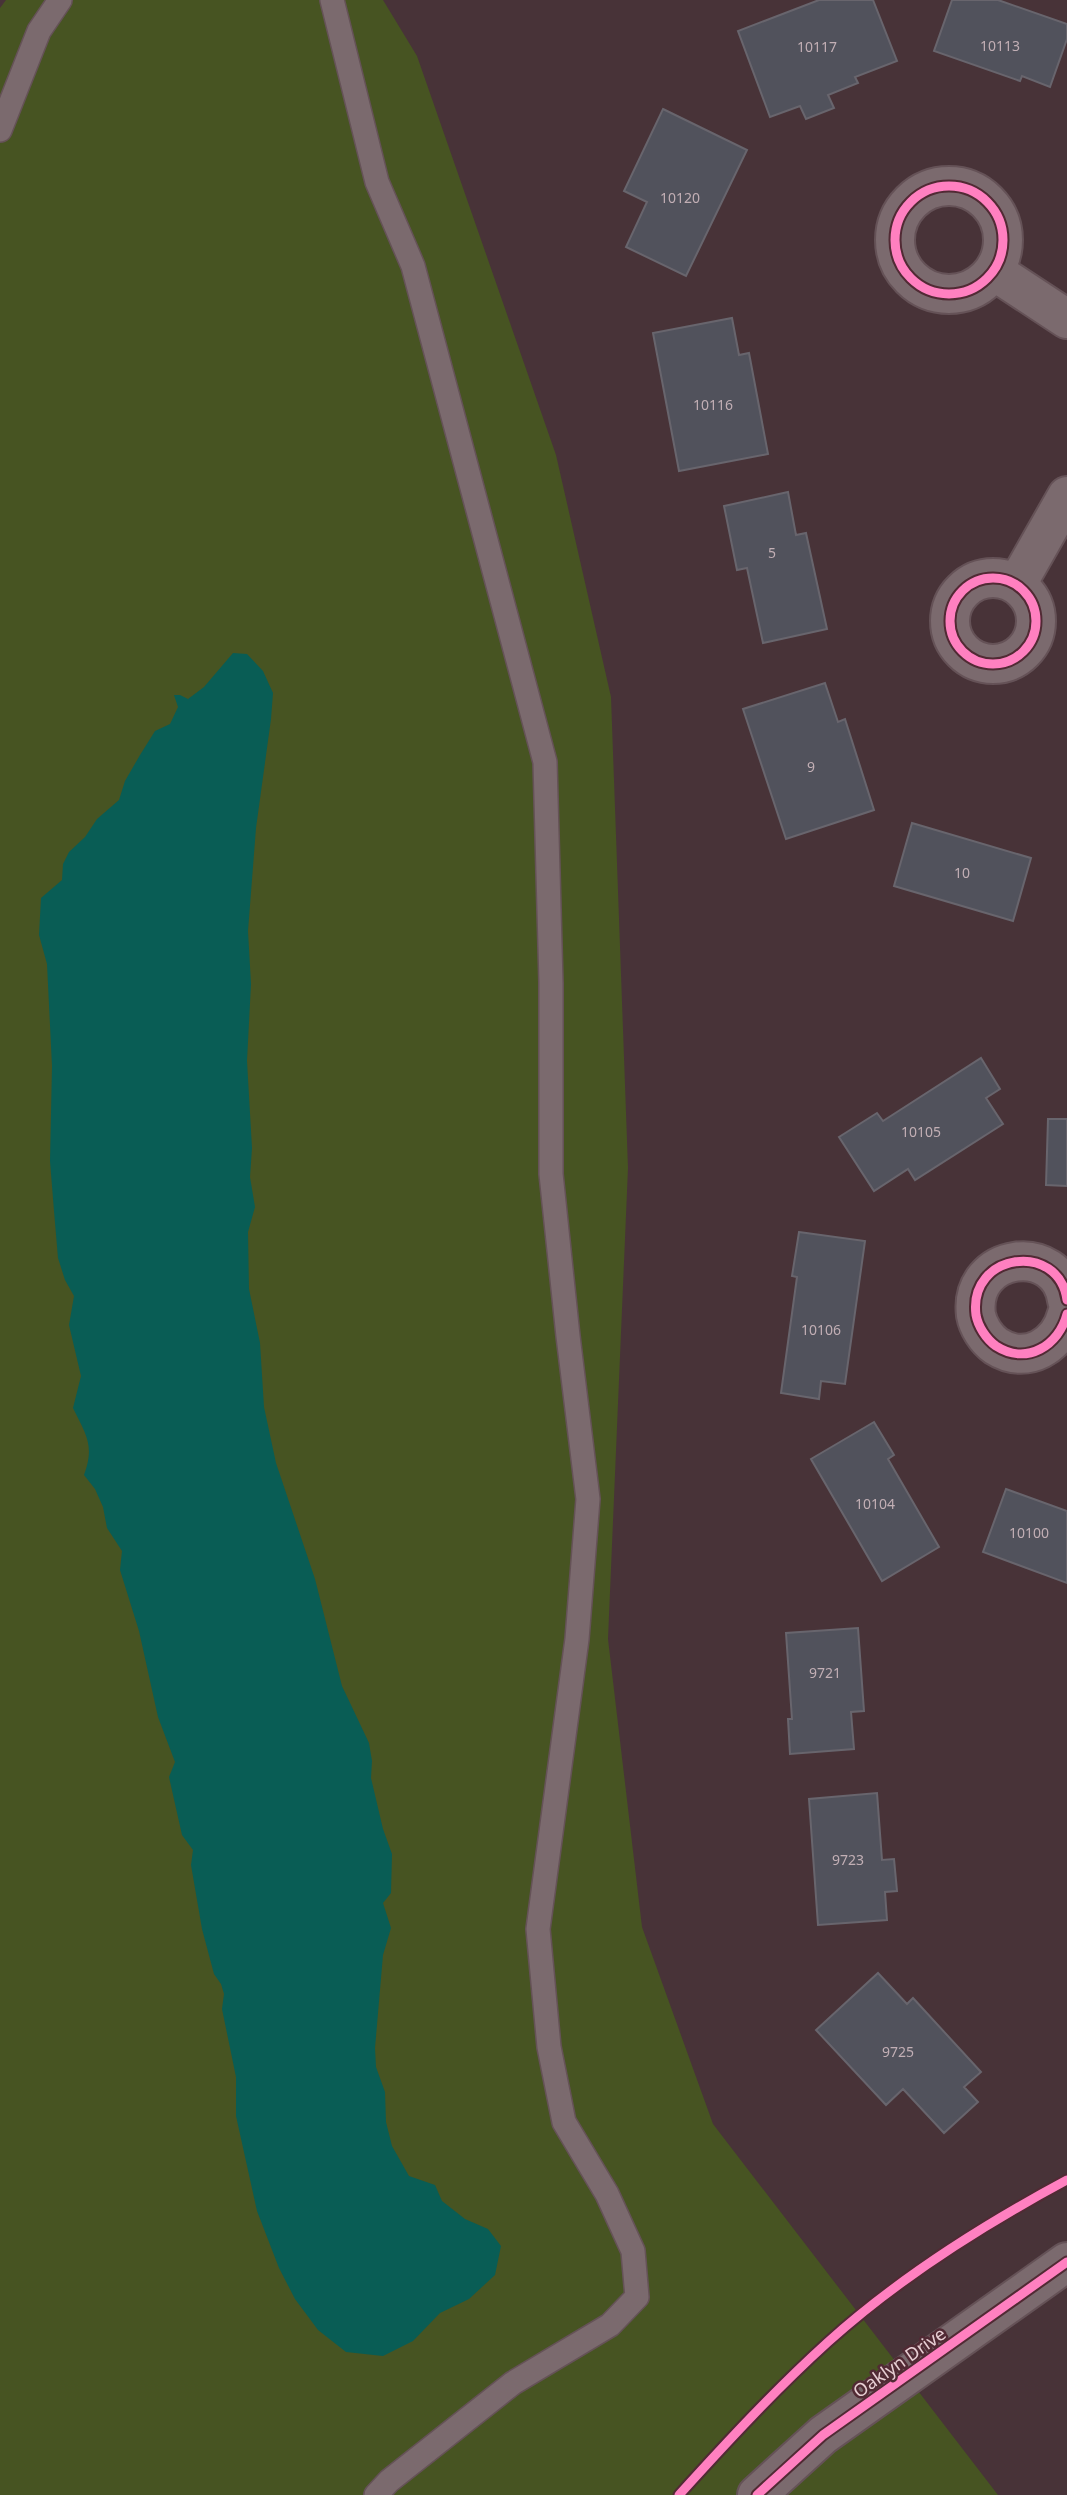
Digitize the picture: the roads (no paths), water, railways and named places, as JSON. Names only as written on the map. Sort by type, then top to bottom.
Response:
[{"type":"street","points":[[994,271],[1067,319]]},
{"type":"street","points":[[1017,584],[1067,496]]},
{"type":"street","name":"Oaklyn Drive","points":[[757,2495],[823,2435],[1067,2262]]},
{"type":"lane","points":[[0,130],[39,31],[60,0]]},
{"type":"lane","points":[[332,0],[377,182],[413,266],[545,762],[551,983],[551,1174],[588,1499],[577,1639],[538,1930],[548,2048],[564,2122],[607,2194],[633,2251],[637,2297],[610,2325],[513,2383],[376,2495]]}]
